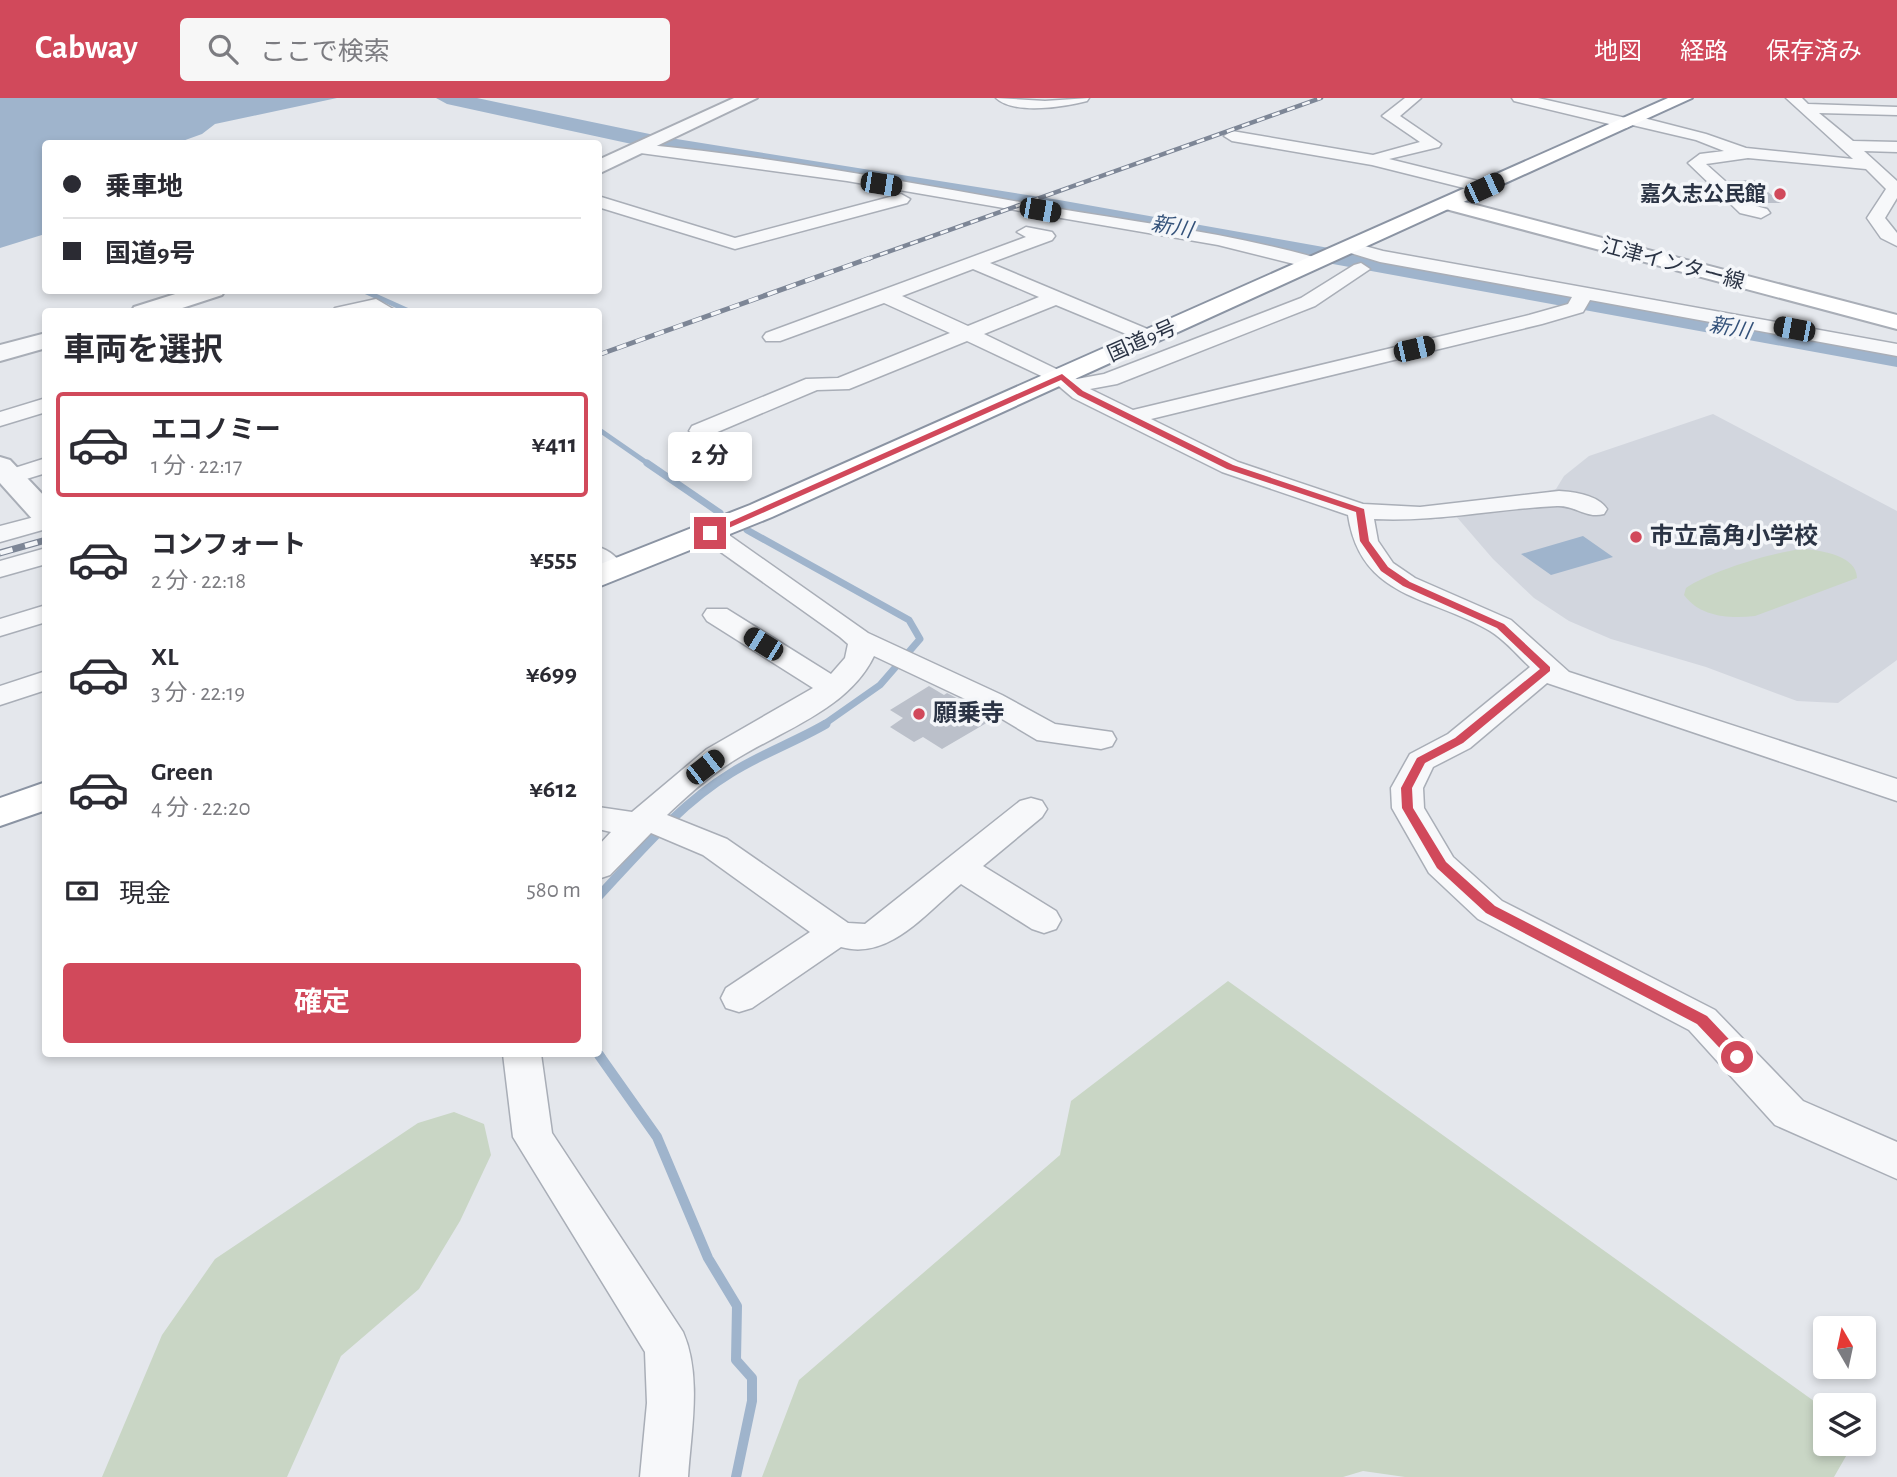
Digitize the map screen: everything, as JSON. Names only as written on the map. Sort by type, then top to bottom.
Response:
[{"type":"main road","name":"国道9号","points":[[604,567],[710,533],[1067,381],[1150,337],[1328,251],[1449,204],[1683,98]]},
{"type":"main road","name":"江津インター線","points":[[1449,204],[1897,322]]},
{"type":"main road","points":[[0,813],[42,797]]},
{"type":"street","points":[[602,166],[748,98]]},
{"type":"street","points":[[1003,98],[1045,105],[1082,98]]},
{"type":"street","points":[[1372,160],[1433,145],[1390,116],[1414,98]]},
{"type":"street","points":[[1519,98],[1701,137],[1743,153]]},
{"type":"street","points":[[1799,103],[1897,111]]},
{"type":"street","points":[[1799,103],[1894,184],[1894,189],[1876,218],[1895,239]]},
{"type":"street","points":[[1832,131],[1897,133]]},
{"type":"street","points":[[668,135],[1328,251]]},
{"type":"street","points":[[1232,136],[1372,160],[1484,188]]},
{"type":"street","points":[[1850,146],[1897,148]]},
{"type":"street","points":[[642,148],[715,156],[1244,247],[1380,256],[1582,298],[1897,350]]},
{"type":"street","points":[[1761,213],[1746,209],[1696,163],[1706,157],[1743,153],[1871,165]]},
{"type":"street","points":[[602,202],[735,244],[901,199]]},
{"type":"street","points":[[773,337],[1046,236],[1026,232]]},
{"type":"street","points":[[974,263],[1150,337]]},
{"type":"street","points":[[1067,381],[1109,379],[1308,302],[1333,290],[1361,269]]},
{"type":"street","points":[[156,308],[201,294]]},
{"type":"street","points":[[886,296],[1067,381],[1129,418],[1230,467],[1360,511],[1420,514],[1559,498],[1595,509]]},
{"type":"street","points":[[699,431],[814,384],[841,384],[1055,298]]},
{"type":"street","points":[[1129,418],[1535,320],[1582,298]]},
{"type":"street","points":[[361,308],[376,305],[381,308]]},
{"type":"street","points":[[0,354],[42,341]]},
{"type":"street","points":[[0,419],[42,406]]},
{"type":"street","points":[[5,472],[42,466]]},
{"type":"street","points":[[5,472],[42,514]]},
{"type":"street","points":[[1360,511],[1365,541],[1384,569],[1406,584],[1501,626],[1546,669],[1570,683],[1897,790]]},
{"type":"street","points":[[0,534],[42,519]]},
{"type":"street","points":[[710,533],[859,639],[992,701],[1048,733],[1101,739]]},
{"type":"street","points":[[0,569],[42,557]]},
{"type":"street","points":[[0,628],[42,614]]},
{"type":"street","points":[[717,615],[832,687]]},
{"type":"street","points":[[602,864],[659,825],[670,794],[722,753],[806,707],[832,687],[862,655],[859,639]]},
{"type":"street","points":[[1546,669],[1459,741],[1421,761],[1407,788],[1408,808],[1441,865],[1490,910],[1702,1020],[1789,1113],[1897,1161]]},
{"type":"street","points":[[0,696],[42,681]]},
{"type":"street","points":[[602,819],[623,824],[659,825],[715,847],[836,932],[859,939],[876,935],[1031,809]]},
{"type":"street","points":[[960,867],[1044,920]]},
{"type":"street","points":[[739,998],[836,932]]},
{"type":"street","points":[[523,1057],[533,1137],[667,1347],[670,1403],[664,1477]]},
{"type":"shaded area","points":[[1713,414],[1897,511],[1897,660],[1838,703],[1797,701],[1706,667],[1611,639],[1569,621],[1534,598],[1493,559],[1455,515],[1556,489],[1564,476],[1589,456]]},
{"type":"green space","points":[[1806,549],[1838,556],[1851,564],[1857,578],[1755,616],[1716,615],[1698,608],[1684,595],[1686,588],[1726,569],[1779,553]]},
{"type":"green space","points":[[1228,981],[1813,1400],[1813,1456],[1846,1456],[1834,1477],[1405,1477],[1363,1471],[1343,1477],[762,1477],[799,1380],[1060,1155],[1071,1101]]},
{"type":"green space","points":[[454,1112],[484,1124],[491,1155],[460,1221],[419,1289],[341,1356],[287,1477],[102,1477],[162,1335],[215,1259],[418,1123]]},
{"type":"water","points":[[0,98],[337,98],[215,124],[202,134],[185,140],[42,140],[42,235],[0,248]]},
{"type":"water","points":[[1583,536],[1613,557],[1551,575],[1521,554]]},
{"type":"building","points":[[1727,180],[1754,180],[1781,203],[1753,203]]},
{"type":"building","name":"願乗寺","points":[[929,686],[995,718],[942,749],[923,737],[914,742],[890,727],[903,718],[890,710]]},
{"type":"waterway","name":"新川","points":[[447,98],[664,144],[1059,207],[1897,358]]},
{"type":"waterway","points":[[371,294],[402,308]]},
{"type":"waterway","points":[[602,432],[650,465]]},
{"type":"waterway","points":[[647,463],[720,513]]},
{"type":"waterway","points":[[747,530],[909,620],[920,639],[880,685],[823,725]]},
{"type":"waterway","points":[[602,893],[661,830],[712,785],[742,766],[826,724]]},
{"type":"waterway","points":[[600,1057],[657,1137],[708,1258],[737,1306],[736,1360],[752,1378],[752,1401],[736,1477]]},
{"type":"railway","points":[[865,260],[1321,98]]},
{"type":"railway","points":[[602,354],[870,258]]},
{"type":"railway","points":[[0,553],[42,541]]},
{"type":"place","name":"嘉久志公民館","points":[[1780,194]]},
{"type":"place","name":"市立高角小学校","points":[[1636,537]]},
{"type":"place","name":"願乗寺","points":[[919,714]]},
{"type":"route","points":[[710,533],[1062,377],[1080,393],[1230,467],[1360,511],[1365,541],[1384,569],[1406,584],[1501,626],[1546,669],[1459,741],[1421,761],[1407,788],[1408,808],[1441,865],[1467,892],[1490,910],[1702,1020],[1737,1057]]}]
